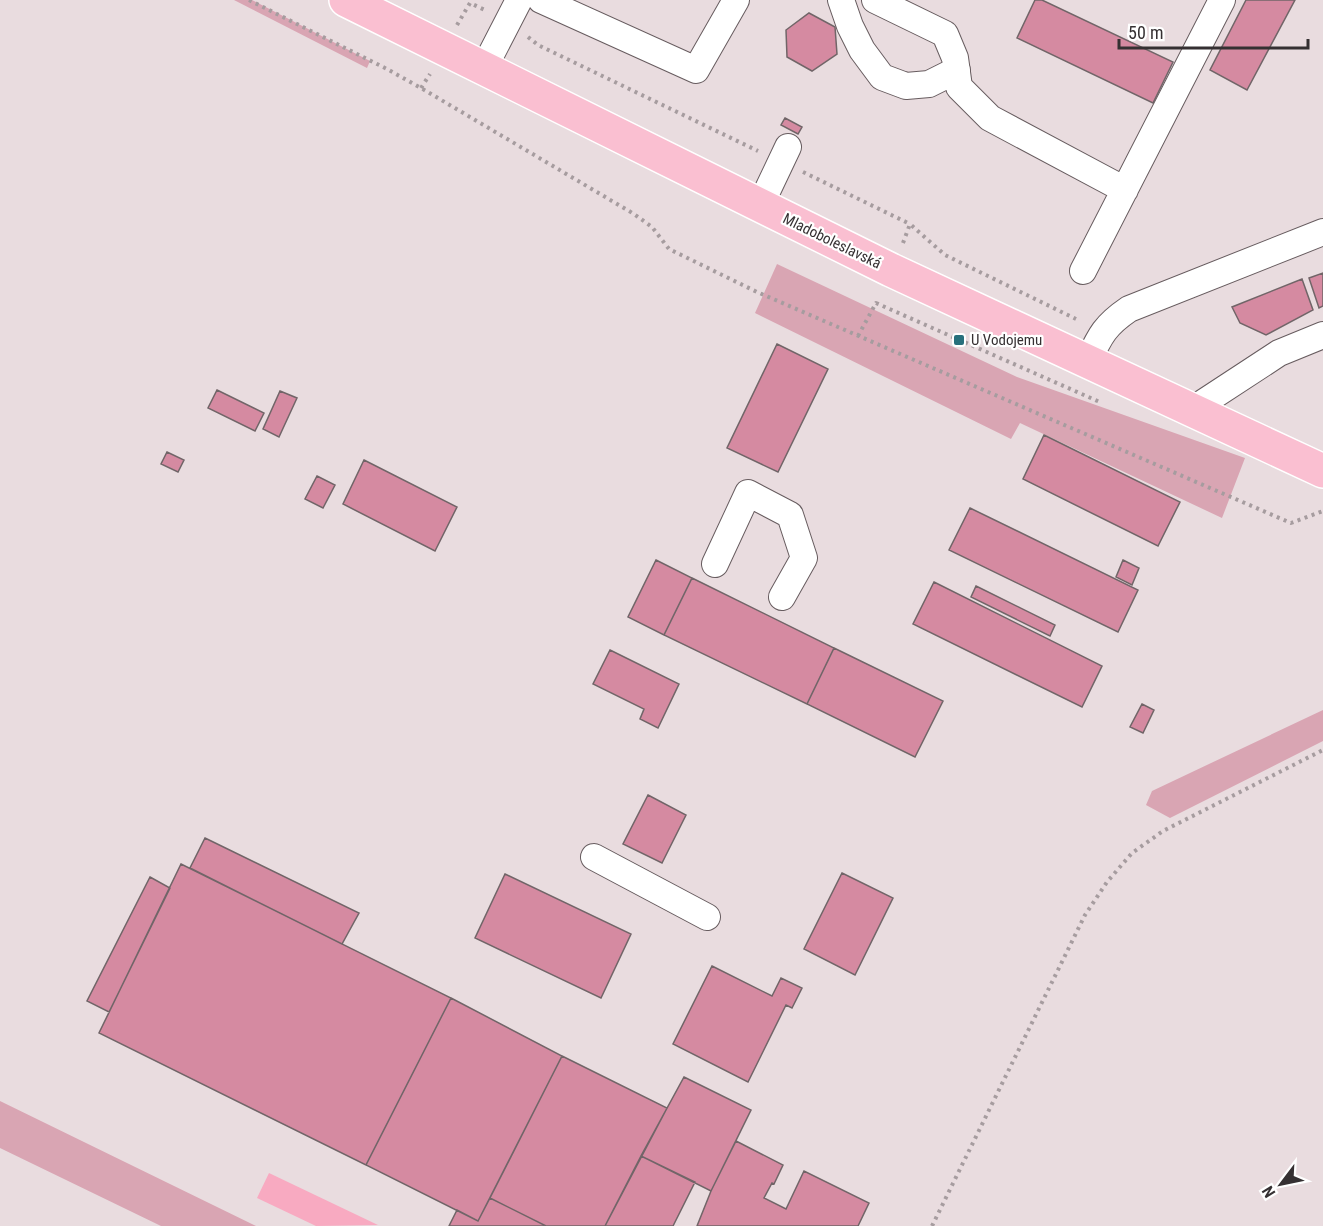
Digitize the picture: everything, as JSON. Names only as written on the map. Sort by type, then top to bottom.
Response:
[{"type":"main road","name":"Mladoboleslavská","points":[[346,0],[760,206],[1087,363],[1323,471]]},
{"type":"lane","points":[[541,0],[696,70],[736,0]]},
{"type":"lane","points":[[566,11],[594,0]]},
{"type":"lane","points":[[841,0],[862,51],[882,77],[906,86],[929,84],[957,70]]},
{"type":"lane","points":[[875,0],[945,34],[955,58],[959,87],[990,118],[1125,190]]},
{"type":"lane","points":[[1083,271],[1222,0]]},
{"type":"lane","points":[[484,68],[513,11]]},
{"type":"lane","points":[[760,206],[784,154]]},
{"type":"lane","points":[[1087,363],[1103,331],[1129,309],[1323,232]]},
{"type":"lane","points":[[1192,410],[1279,353],[1323,335]]},
{"type":"lane","points":[[715,564],[748,494],[790,515],[804,558],[782,597]]},
{"type":"lane","points":[[594,858],[707,917]]},
{"type":"path","points":[[249,0],[421,88],[634,214],[652,227],[669,249],[757,292],[1291,523],[1323,511]]},
{"type":"path","points":[[454,28],[470,3],[513,11],[538,45],[784,154],[910,224],[945,255],[1076,319]]},
{"type":"path","points":[[421,88],[433,68]]},
{"type":"path","points":[[902,247],[910,224]]},
{"type":"path","points":[[858,336],[876,303],[1106,405]]},
{"type":"path","points":[[932,1226],[1085,915],[1107,882],[1132,853],[1163,831],[1323,750]]},
{"type":"shaded area","points":[[234,0],[252,0],[370,61],[367,68]]},
{"type":"shaded area","points":[[777,264],[1017,377],[1245,458],[1222,518],[1020,423],[1011,439],[755,313]]},
{"type":"shaded area","points":[[1323,710],[1323,741],[1170,818],[1146,805],[1152,791]]},
{"type":"shaded area","points":[[0,1101],[256,1226],[161,1226],[0,1148]]},
{"type":"shaded area","points":[[269,1173],[378,1225],[316,1226],[257,1198]]},
{"type":"building","points":[[1035,0],[1042,0],[1173,62],[1153,103],[1017,38]]},
{"type":"building","points":[[1246,0],[1295,0],[1247,90],[1210,70]]},
{"type":"building","points":[[809,13],[835,27],[837,54],[812,71],[787,57],[786,30]]},
{"type":"building","points":[[785,118],[802,127],[798,134],[781,125]]},
{"type":"building","points":[[1323,273],[1323,306],[1319,308],[1309,278]]},
{"type":"building","points":[[1302,279],[1313,310],[1266,335],[1240,323],[1232,307]]},
{"type":"building","points":[[777,344],[828,369],[778,472],[727,448]]},
{"type":"building","points":[[217,390],[264,413],[255,431],[208,408]]},
{"type":"building","points":[[280,391],[297,398],[279,437],[263,429]]},
{"type":"building","points":[[1044,435],[1180,502],[1158,546],[1023,479]]},
{"type":"building","points":[[167,452],[184,460],[178,472],[161,464]]},
{"type":"building","points":[[364,460],[457,507],[435,551],[343,504]]},
{"type":"building","points":[[317,476],[335,485],[323,508],[305,499]]},
{"type":"building","points":[[970,508],[1138,590],[1118,632],[949,550]]},
{"type":"building","points":[[656,560],[692,578],[664,635],[628,617]]},
{"type":"building","points":[[1123,560],[1139,568],[1132,585],[1116,577]]},
{"type":"building","points":[[692,578],[834,648],[807,704],[664,635]]},
{"type":"building","points":[[934,582],[1102,666],[1082,707],[913,624]]},
{"type":"building","points":[[976,586],[1055,625],[1050,636],[971,597]]},
{"type":"building","points":[[834,648],[943,701],[915,757],[807,704]]},
{"type":"building","points":[[610,650],[679,684],[658,728],[640,719],[644,709],[593,684]]},
{"type":"building","points":[[1142,704],[1154,710],[1143,733],[1130,727]]},
{"type":"building","points":[[648,795],[686,815],[662,863],[623,844]]},
{"type":"building","points":[[205,838],[359,913],[342,944],[190,868]]},
{"type":"building","points":[[181,864],[451,998],[366,1165],[99,1033]]},
{"type":"building","points":[[842,873],[893,898],[855,975],[804,949]]},
{"type":"building","points":[[505,874],[631,934],[601,998],[475,938]]},
{"type":"building","points":[[150,877],[170,888],[109,1012],[87,1001]]},
{"type":"building","points":[[712,966],[772,996],[781,978],[802,988],[792,1008],[786,1005],[748,1082],[673,1044]]},
{"type":"building","points":[[451,998],[562,1056],[478,1221],[366,1165]]},
{"type":"building","points":[[562,1056],[667,1108],[605,1226],[546,1226],[490,1198]]},
{"type":"building","points":[[684,1077],[751,1110],[711,1191],[641,1156]]},
{"type":"building","points":[[736,1141],[783,1165],[764,1198],[786,1209],[804,1171],[869,1203],[858,1226],[697,1226],[711,1191]]},
{"type":"building","points":[[641,1156],[695,1182],[673,1226],[605,1226]]},
{"type":"building","points":[[490,1198],[546,1226],[449,1226],[457,1210],[478,1221]]},
{"type":"place","name":"U Vodojemu","points":[[959,340]]}]
